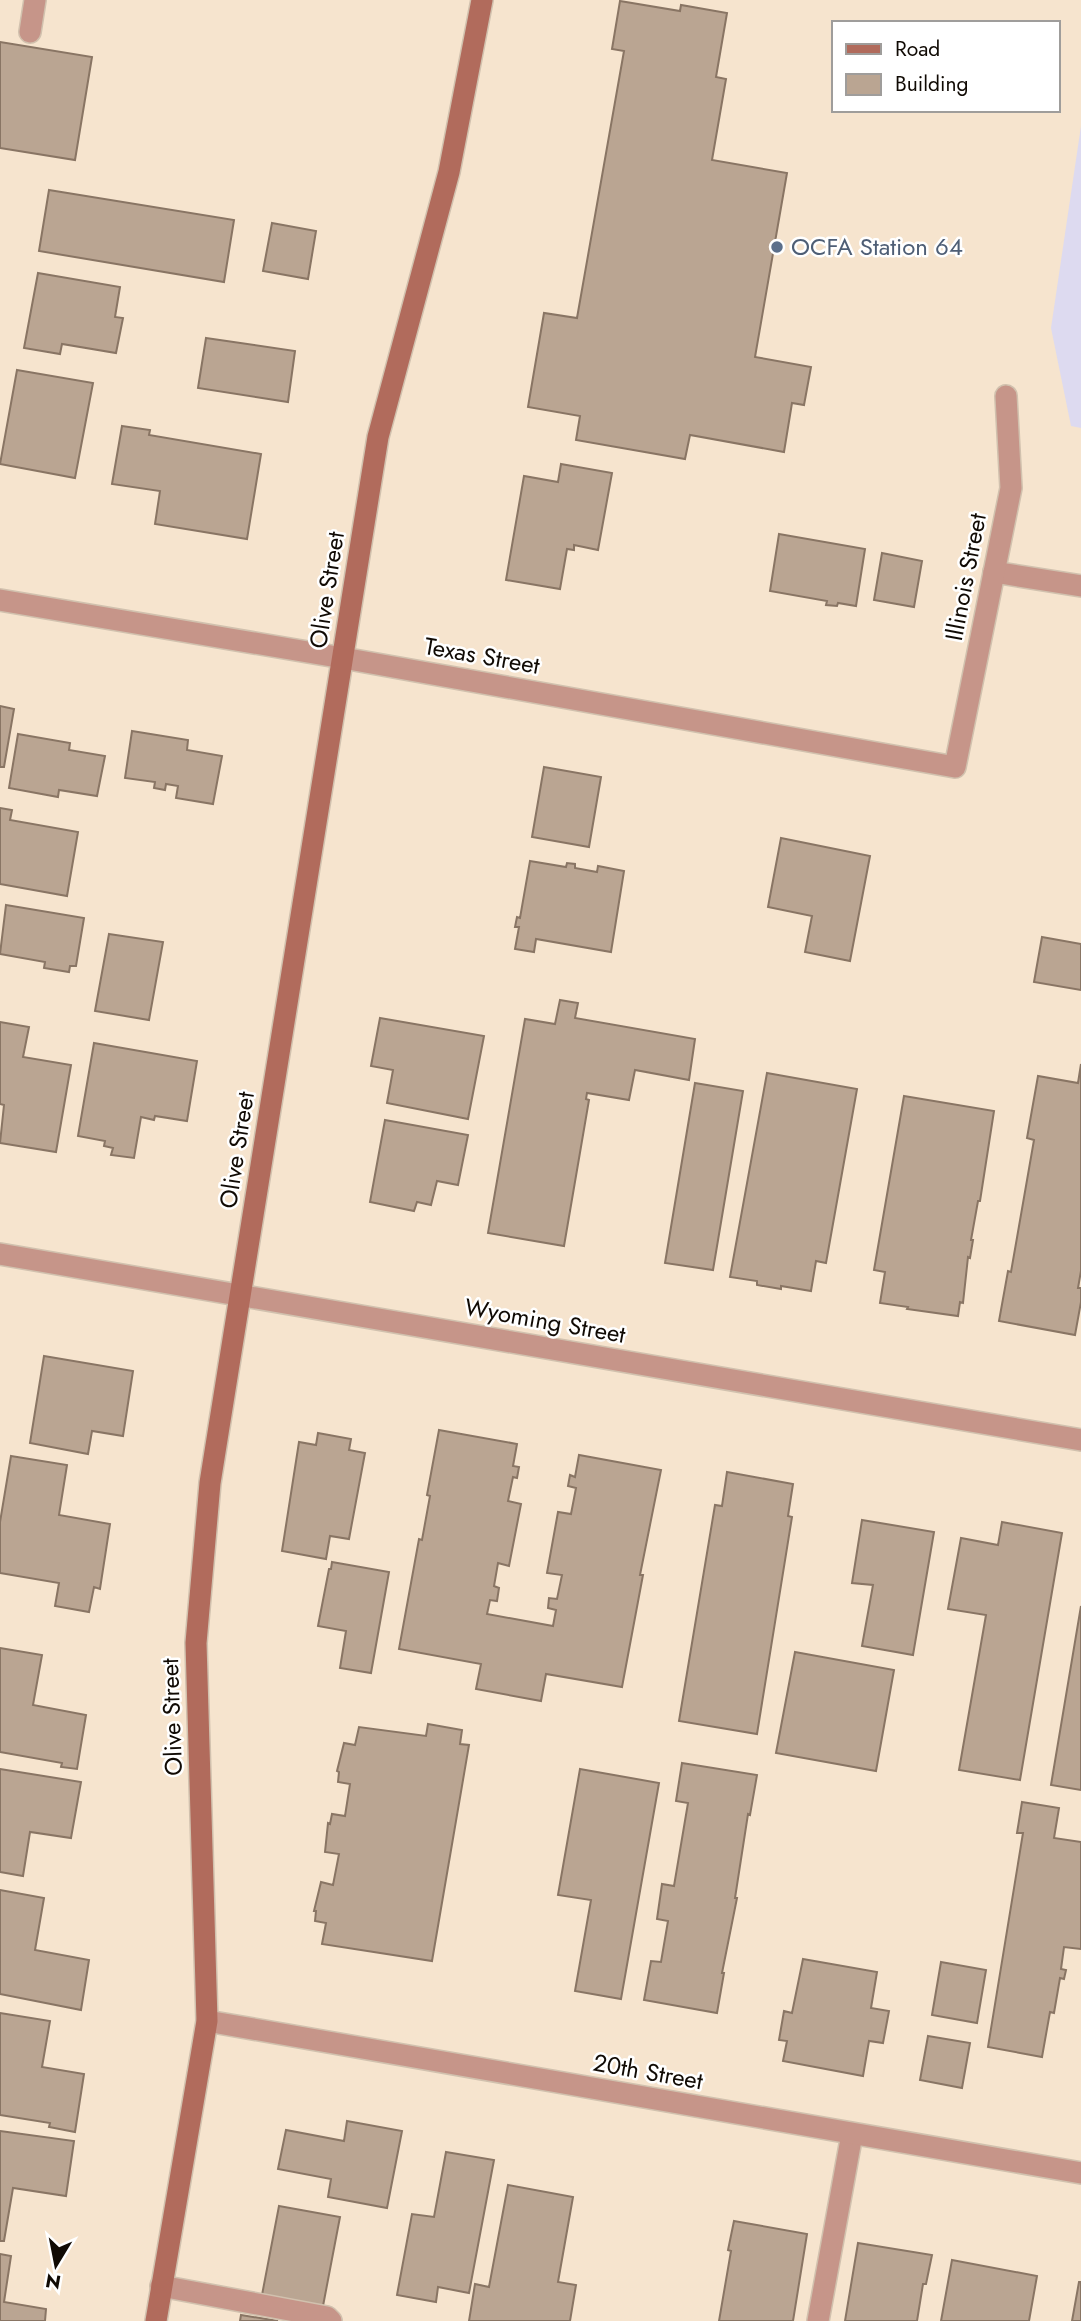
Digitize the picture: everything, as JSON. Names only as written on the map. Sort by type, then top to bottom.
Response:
[{"type":"street","points":[[30,32],[35,0]]},
{"type":"street","name":"Olive Street","points":[[156,2321],[207,2021],[196,1643],[210,1483],[378,437],[449,172],[482,0]]},
{"type":"street","name":"Illinois Street","points":[[955,767],[1011,488],[1006,396]]},
{"type":"street","points":[[994,572],[1081,586]]},
{"type":"street","name":"Texas Street","points":[[0,600],[955,767]]},
{"type":"street","name":"Wyoming Street","points":[[0,1254],[1081,1440]]},
{"type":"street","name":"20th Street","points":[[207,2021],[1081,2173]]},
{"type":"street","points":[[818,2321],[852,2134]]},
{"type":"street","points":[[161,2286],[327,2317],[331,2321]]},
{"type":"shaded area","points":[[1081,126],[1081,428],[1071,426],[1051,328]]},
{"type":"building","points":[[620,1],[680,11],[681,5],[727,13],[716,77],[726,79],[712,160],[787,173],[755,357],[811,367],[804,405],[792,403],[784,452],[690,435],[685,459],[576,440],[580,416],[528,407],[544,313],[577,318],[624,51],[612,49]]},
{"type":"building","points":[[0,42],[92,57],[75,160],[0,148]]},
{"type":"building","points":[[49,190],[234,220],[224,282],[39,251]]},
{"type":"building","points":[[272,223],[316,231],[308,279],[263,271]]},
{"type":"building","points":[[38,273],[120,287],[115,317],[123,318],[116,353],[62,344],[60,354],[24,348]]},
{"type":"building","points":[[206,338],[295,351],[288,402],[198,388]]},
{"type":"building","points":[[17,370],[93,383],[75,478],[0,464]]},
{"type":"building","points":[[122,426],[150,430],[149,435],[261,454],[247,539],[155,524],[160,491],[112,484]]},
{"type":"building","points":[[561,464],[612,473],[598,550],[574,545],[574,550],[567,549],[560,589],[506,580],[524,476],[558,482]]},
{"type":"building","points":[[779,534],[865,549],[856,606],[838,603],[837,606],[826,605],[827,601],[770,591]]},
{"type":"building","points":[[882,553],[922,561],[914,607],[874,600]]},
{"type":"building","points":[[0,706],[14,709],[4,767],[0,767]]},
{"type":"building","points":[[132,731],[188,740],[187,750],[222,756],[213,804],[176,798],[178,786],[166,784],[165,790],[154,788],[155,782],[125,778]]},
{"type":"building","points":[[18,734],[70,743],[69,750],[105,756],[97,796],[59,790],[58,797],[9,788]]},
{"type":"building","points":[[544,767],[601,777],[589,847],[532,837]]},
{"type":"building","points":[[0,808],[12,810],[10,820],[78,832],[67,896],[0,884]]},
{"type":"building","points":[[781,838],[870,856],[850,961],[805,952],[812,916],[768,907]]},
{"type":"building","points":[[530,861],[566,867],[567,863],[575,864],[575,868],[597,872],[598,866],[624,871],[611,952],[536,939],[534,952],[515,949],[519,927],[515,927],[517,917],[520,918]]},
{"type":"building","points":[[6,905],[84,918],[76,966],[70,966],[69,972],[44,968],[45,962],[0,954]]},
{"type":"building","points":[[109,934],[163,942],[149,1020],[95,1011]]},
{"type":"building","points":[[1042,937],[1081,944],[1081,990],[1034,982]]},
{"type":"building","points":[[560,1000],[578,1003],[575,1018],[695,1039],[689,1080],[635,1070],[629,1100],[587,1093],[586,1099],[589,1100],[564,1246],[488,1233],[525,1019],[555,1024]]},
{"type":"building","points":[[380,1018],[484,1036],[468,1119],[387,1103],[393,1070],[371,1066]]},
{"type":"building","points":[[0,1022],[29,1027],[23,1057],[71,1065],[56,1152],[0,1143],[4,1105],[0,1104]]},
{"type":"building","points":[[94,1043],[197,1061],[187,1121],[155,1116],[154,1120],[141,1117],[134,1158],[111,1155],[113,1148],[104,1146],[105,1141],[78,1136]]},
{"type":"building","points":[[1081,1064],[1081,1271],[1078,1288],[1081,1288],[1081,1302],[1075,1335],[999,1321],[1008,1271],[1011,1272],[1034,1140],[1027,1138],[1038,1076],[1078,1083]]},
{"type":"building","points":[[767,1073],[857,1089],[826,1263],[816,1261],[811,1291],[757,1285],[757,1281],[730,1277]]},
{"type":"building","points":[[695,1083],[743,1091],[713,1270],[665,1263]]},
{"type":"building","points":[[904,1096],[994,1111],[970,1258],[968,1257],[963,1303],[960,1302],[958,1316],[880,1303],[885,1272],[874,1270]]},
{"type":"building","points":[[385,1120],[468,1135],[458,1185],[437,1181],[431,1205],[417,1202],[414,1211],[370,1202]]},
{"type":"building","points":[[44,1356],[133,1371],[123,1436],[92,1431],[88,1454],[30,1443]]},
{"type":"building","points":[[439,1430],[517,1444],[513,1466],[519,1467],[517,1478],[513,1477],[508,1501],[521,1504],[509,1566],[498,1563],[494,1586],[499,1588],[497,1601],[490,1600],[487,1614],[553,1626],[556,1610],[548,1608],[549,1598],[557,1599],[562,1575],[547,1573],[558,1512],[571,1514],[576,1488],[568,1486],[570,1475],[575,1477],[579,1455],[661,1470],[622,1687],[546,1674],[541,1701],[476,1689],[481,1664],[399,1649],[419,1539],[422,1540]]},
{"type":"building","points":[[318,1433],[351,1439],[349,1450],[365,1453],[349,1539],[330,1536],[326,1559],[282,1551],[299,1442],[316,1445]]},
{"type":"building","points":[[11,1456],[67,1465],[59,1515],[110,1524],[100,1589],[94,1587],[89,1612],[55,1606],[59,1583],[0,1573],[0,1522]]},
{"type":"building","points":[[727,1472],[793,1484],[788,1516],[792,1517],[757,1734],[679,1721],[715,1505],[722,1506]]},
{"type":"building","points":[[862,1520],[934,1532],[913,1655],[862,1646],[873,1585],[852,1583]]},
{"type":"building","points":[[1002,1522],[1062,1533],[1020,1780],[959,1770],[986,1615],[948,1609],[961,1538],[998,1545]]},
{"type":"building","points":[[332,1562],[389,1572],[371,1673],[340,1668],[346,1631],[318,1626]]},
{"type":"building","points":[[1081,1606],[1081,1790],[1051,1785]]},
{"type":"building","points":[[0,1648],[42,1655],[33,1705],[86,1715],[77,1769],[61,1767],[62,1763],[0,1752]]},
{"type":"building","points":[[795,1652],[894,1670],[876,1771],[776,1753]]},
{"type":"building","points":[[428,1724],[462,1730],[460,1744],[469,1745],[432,1961],[322,1944],[326,1923],[315,1921],[314,1911],[321,1882],[333,1885],[339,1854],[325,1852],[328,1823],[330,1824],[332,1814],[345,1816],[350,1784],[338,1782],[337,1771],[344,1743],[355,1745],[359,1727],[426,1736]]},
{"type":"building","points":[[682,1763],[757,1775],[750,1815],[748,1814],[717,2013],[644,2000],[651,1961],[661,1962],[668,1921],[657,1919],[662,1884],[674,1886],[688,1803],[676,1801]]},
{"type":"building","points":[[0,1769],[81,1782],[71,1838],[30,1832],[23,1876],[0,1872]]},
{"type":"building","points":[[580,1769],[659,1783],[621,1999],[575,1991],[591,1900],[558,1895]]},
{"type":"building","points":[[1022,1802],[1059,1808],[1054,1838],[1081,1842],[1081,1949],[1064,1947],[1061,1969],[1066,1970],[1064,1979],[1060,1978],[1054,2013],[1050,2012],[1042,2057],[988,2047],[1023,1833],[1017,1833]]},
{"type":"building","points":[[0,1890],[44,1898],[35,1950],[89,1960],[81,2010],[0,1994]]},
{"type":"building","points":[[803,1959],[877,1972],[871,2008],[889,2011],[883,2043],[869,2041],[863,2076],[783,2061],[787,2041],[779,2040],[784,2011],[792,2013]]},
{"type":"building","points":[[941,1962],[986,1970],[977,2023],[932,2015]]},
{"type":"building","points":[[0,2013],[50,2021],[42,2067],[84,2074],[75,2132],[49,2127],[50,2123],[0,2115]]},
{"type":"building","points":[[928,2036],[970,2043],[962,2088],[920,2080]]},
{"type":"building","points":[[347,2121],[402,2131],[387,2208],[328,2197],[331,2179],[278,2169],[286,2130],[344,2141]]},
{"type":"building","points":[[0,2131],[74,2141],[66,2196],[13,2188],[4,2241],[0,2241]]},
{"type":"building","points":[[446,2152],[494,2160],[469,2293],[438,2287],[436,2302],[397,2295],[412,2214],[434,2217]]},
{"type":"building","points":[[508,2185],[573,2197],[558,2282],[576,2285],[570,2321],[469,2321],[475,2284],[489,2287]]},
{"type":"building","points":[[279,2206],[340,2217],[323,2306],[262,2295]]},
{"type":"building","points":[[734,2221],[807,2234],[793,2321],[719,2321]]},
{"type":"building","points":[[858,2243],[932,2255],[926,2284],[923,2284],[917,2321],[845,2321]]},
{"type":"building","points":[[0,2254],[11,2256],[4,2302],[46,2309],[45,2321],[0,2321]]},
{"type":"building","points":[[952,2260],[1037,2276],[1029,2321],[941,2321]]},
{"type":"building","points":[[1079,2282],[1081,2321],[1072,2321]]},
{"type":"building","points":[[241,2315],[278,2321],[240,2321]]},
{"type":"place","name":"OCFA Station 64","points":[[777,247]]}]
